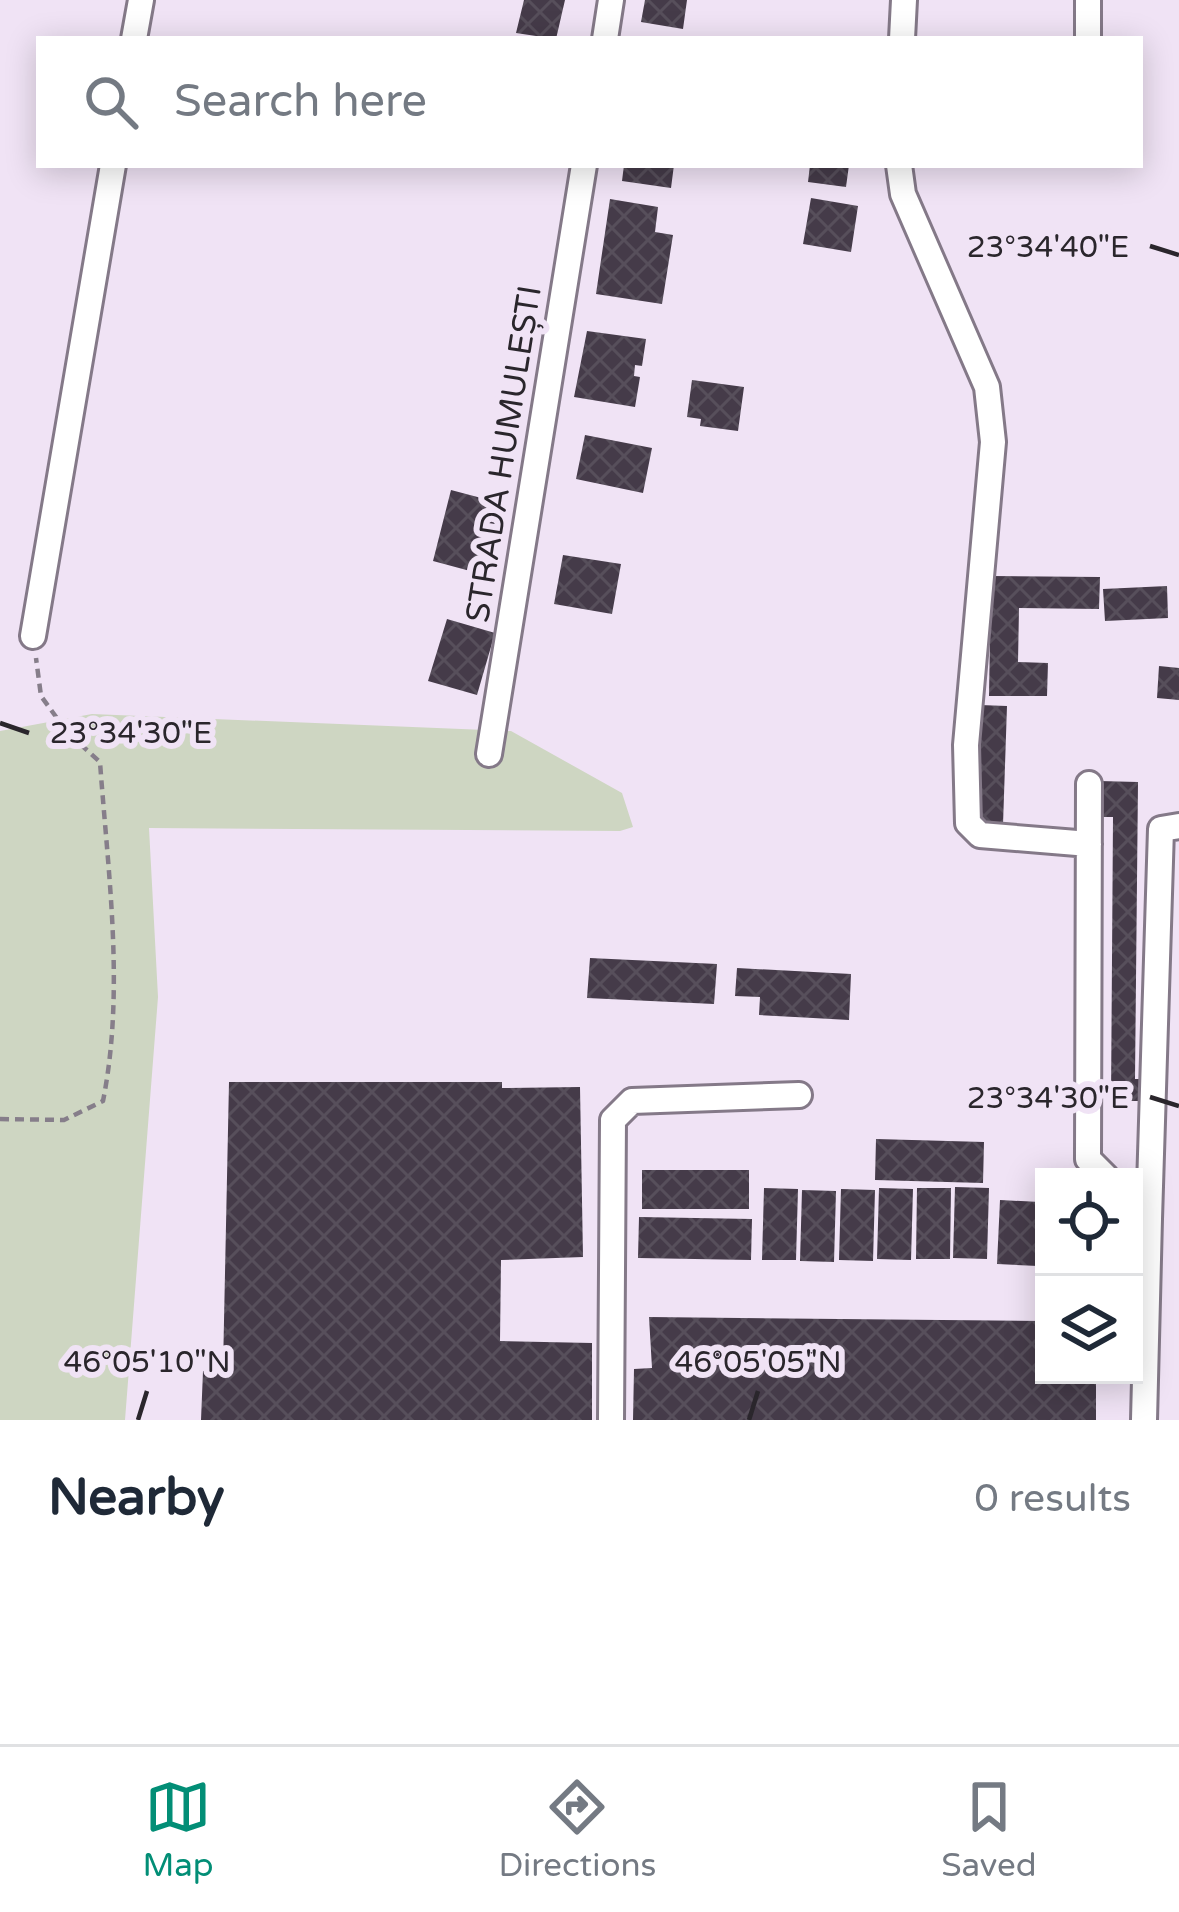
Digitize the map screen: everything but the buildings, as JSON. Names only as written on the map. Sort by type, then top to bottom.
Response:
[{"type":"street","points":[[135,36],[141,0]]},
{"type":"street","points":[[605,36],[611,0]]},
{"type":"street","points":[[902,36],[904,0]]},
{"type":"street","points":[[1088,0],[1088,36]]},
{"type":"street","points":[[33,636],[112,168]]},
{"type":"street","name":"STRADA HUMULEȘTI","points":[[489,754],[584,168]]},
{"type":"street","points":[[899,168],[903,194],[987,387],[993,442],[966,745],[968,823],[980,835],[1089,844]]},
{"type":"street","points":[[1089,784],[1088,1159],[1097,1168]]},
{"type":"street","points":[[1143,1198],[1151,1140],[1161,829],[1179,826]]},
{"type":"street","points":[[611,1420],[614,1120],[632,1101],[799,1095]]},
{"type":"street","points":[[1151,1140],[1179,1141]]},
{"type":"street","points":[[1142,1276],[1144,1420]]},
{"type":"path","points":[[0,1119],[64,1120],[103,1101],[112,1059],[112,965],[100,762],[67,732],[40,696],[33,636]]},
{"type":"green space","points":[[92,714],[511,731],[622,793],[633,827],[620,831],[149,828],[158,997],[125,1420],[0,1420],[0,731]]}]
